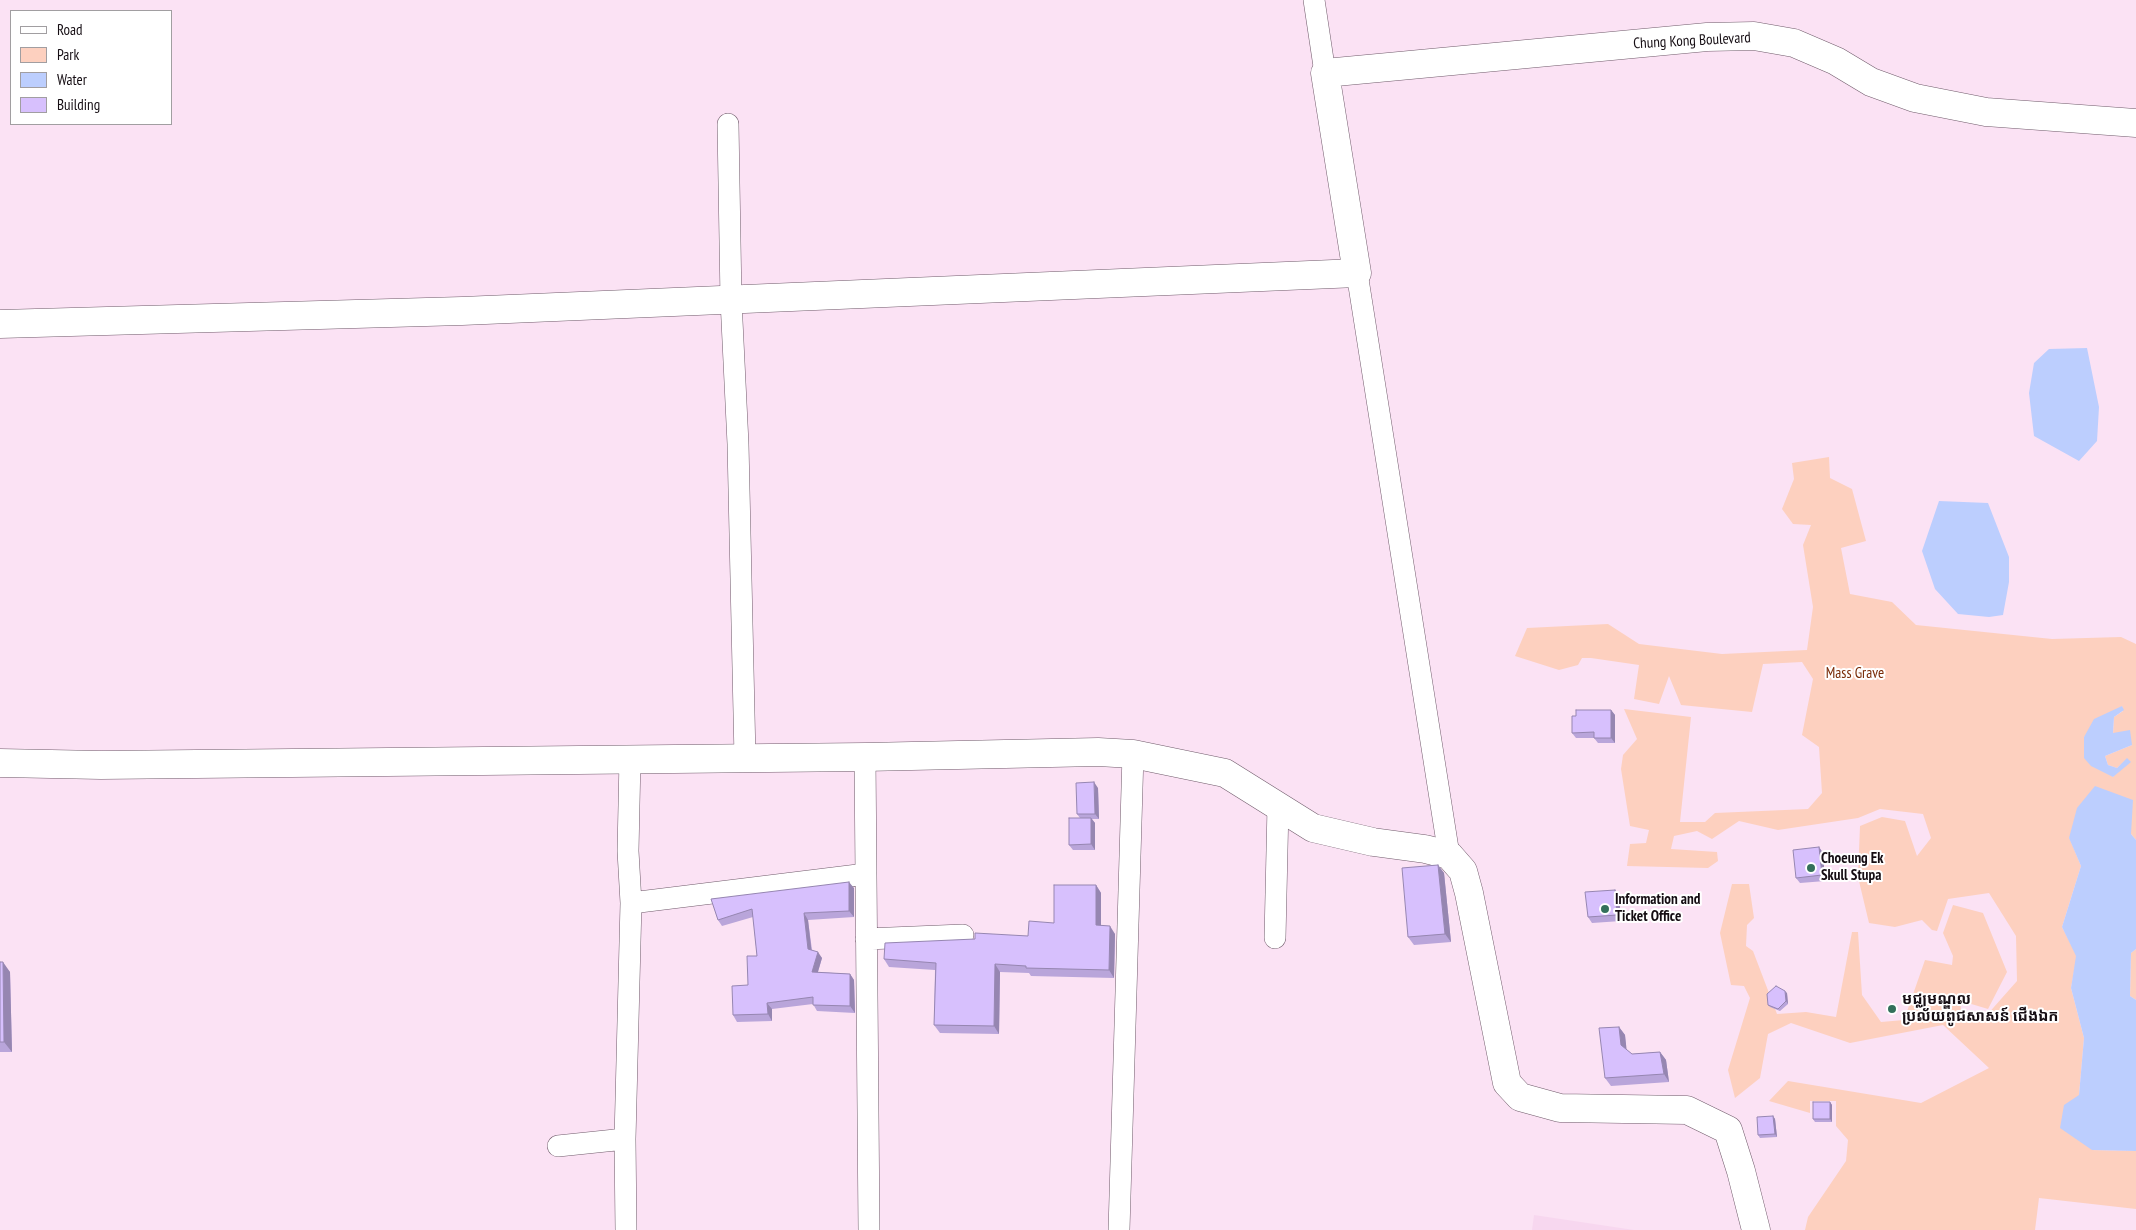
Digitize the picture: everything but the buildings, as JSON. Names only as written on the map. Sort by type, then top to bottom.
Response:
[{"type":"main road","name":"Chung Kong Boulevard","points":[[1325,73],[1706,37],[1754,36],[1794,43],[1836,61],[1871,82],[1916,98],[1986,112],[2136,123]]},
{"type":"main road","points":[[0,324],[462,311],[1357,273],[1325,73]]},
{"type":"main road","points":[[0,763],[78,766],[864,758],[1098,752],[1132,754],[1225,773],[1313,828],[1372,842],[1425,849],[1449,855],[1463,871],[1469,893],[1507,1082],[1520,1096],[1560,1108],[1687,1110],[1728,1130],[1756,1230]]},
{"type":"street","points":[[1314,0],[1325,73]]},
{"type":"street","points":[[728,124],[730,300],[738,444],[745,758]]},
{"type":"street","points":[[1357,273],[1449,855]]},
{"type":"street","points":[[1119,1230],[1132,754]]},
{"type":"street","points":[[864,758],[869,1230]]},
{"type":"street","points":[[626,1230],[625,1140],[631,903],[628,851],[630,759]]},
{"type":"street","points":[[1276,938],[1278,806]]},
{"type":"street","points":[[631,903],[866,874]]},
{"type":"street","points":[[866,940],[963,935]]},
{"type":"street","points":[[558,1146],[625,1140]]},
{"type":"shaded area","points":[[1534,1215],[1634,1230],[1532,1230]]},
{"type":"green space","name":"Mass Grave","points":[[1829,457],[1830,478],[1852,489],[1866,541],[1841,548],[1850,594],[1892,602],[1916,625],[2052,639],[2121,637],[2136,644],[2136,840],[2131,834],[2069,837],[2081,866],[2062,927],[2077,956],[2071,988],[2084,1038],[2079,1095],[2092,1150],[2136,1151],[2136,1209],[2039,1198],[2035,1230],[1805,1230],[1808,1217],[1846,1161],[1848,1140],[1836,1126],[1836,1101],[1810,1101],[1810,1113],[1769,1101],[1788,1081],[1921,1103],[1989,1068],[1943,1025],[1850,1043],[1791,1023],[1768,1034],[1760,1078],[1735,1098],[1728,1070],[1750,998],[1744,986],[1731,985],[1720,933],[1732,884],[1749,884],[1754,918],[1747,925],[1746,946],[1753,951],[1777,1014],[1806,1012],[1836,1017],[1852,932],[1858,932],[1862,995],[1881,1022],[1904,1020],[1925,960],[1952,965],[1953,956],[1943,933],[1953,905],[1983,913],[2007,972],[1988,1009],[1968,1003],[1960,995],[1961,1013],[1986,1016],[2017,981],[2016,936],[1989,893],[1948,899],[1937,931],[1932,930],[1922,920],[1895,927],[1869,923],[1858,877],[1860,826],[1882,817],[1905,821],[1917,856],[1931,838],[1923,814],[1880,809],[1858,818],[1778,830],[1739,821],[1712,839],[1697,831],[1674,836],[1671,849],[1717,852],[1718,861],[1708,868],[1627,866],[1630,844],[1646,843],[1649,830],[1630,826],[1621,769],[1623,755],[1637,739],[1624,709],[1691,717],[1680,822],[1705,822],[1715,813],[1808,809],[1822,793],[1819,747],[1802,735],[1813,679],[1802,662],[1763,664],[1752,712],[1681,705],[1669,676],[1659,704],[1634,699],[1639,665],[1582,658],[1578,665],[1559,670],[1515,656],[1527,628],[1608,624],[1639,644],[1722,654],[1807,650],[1813,607],[1803,545],[1811,525],[1793,524],[1782,509],[1794,479],[1792,463]],"holes":[[[2122,706],[2123,711],[2114,717],[2113,734],[2132,745],[2105,756],[2108,765],[2117,768],[2127,759],[2113,777],[2084,737]]]},
{"type":"green space","points":[[2136,949],[2136,1000],[2130,996],[2131,953]]},
{"type":"water","points":[[2087,348],[2099,407],[2097,441],[2079,461],[2034,436],[2029,393],[2034,363],[2049,349]]},
{"type":"water","points":[[1939,501],[1988,503],[2009,557],[2009,582],[2003,615],[1989,617],[1958,614],[1935,589],[1922,551]]},
{"type":"water","points":[[2122,706],[2124,710],[2114,717],[2113,733],[2130,730],[2132,745],[2105,756],[2108,765],[2117,768],[2127,758],[2131,762],[2113,777],[2091,766],[2084,758],[2084,737],[2094,719]]},
{"type":"water","points":[[2095,786],[2133,800],[2131,834],[2136,840],[2136,949],[2131,953],[2130,996],[2136,1000],[2136,1151],[2092,1150],[2060,1128],[2064,1105],[2079,1095],[2084,1038],[2071,988],[2076,956],[2062,927],[2081,866],[2069,838],[2077,808]]},
{"type":"place","name":"Choeung Ek Skull Stupa","points":[[1811,868]]},
{"type":"place","name":"Information and Ticket Office","points":[[1605,909]]},
{"type":"place","name":"មជ្ឈមណ្ឌល ប្រល័យពូជសាសន៍ ជើងឯក","points":[[1892,1009]]}]
